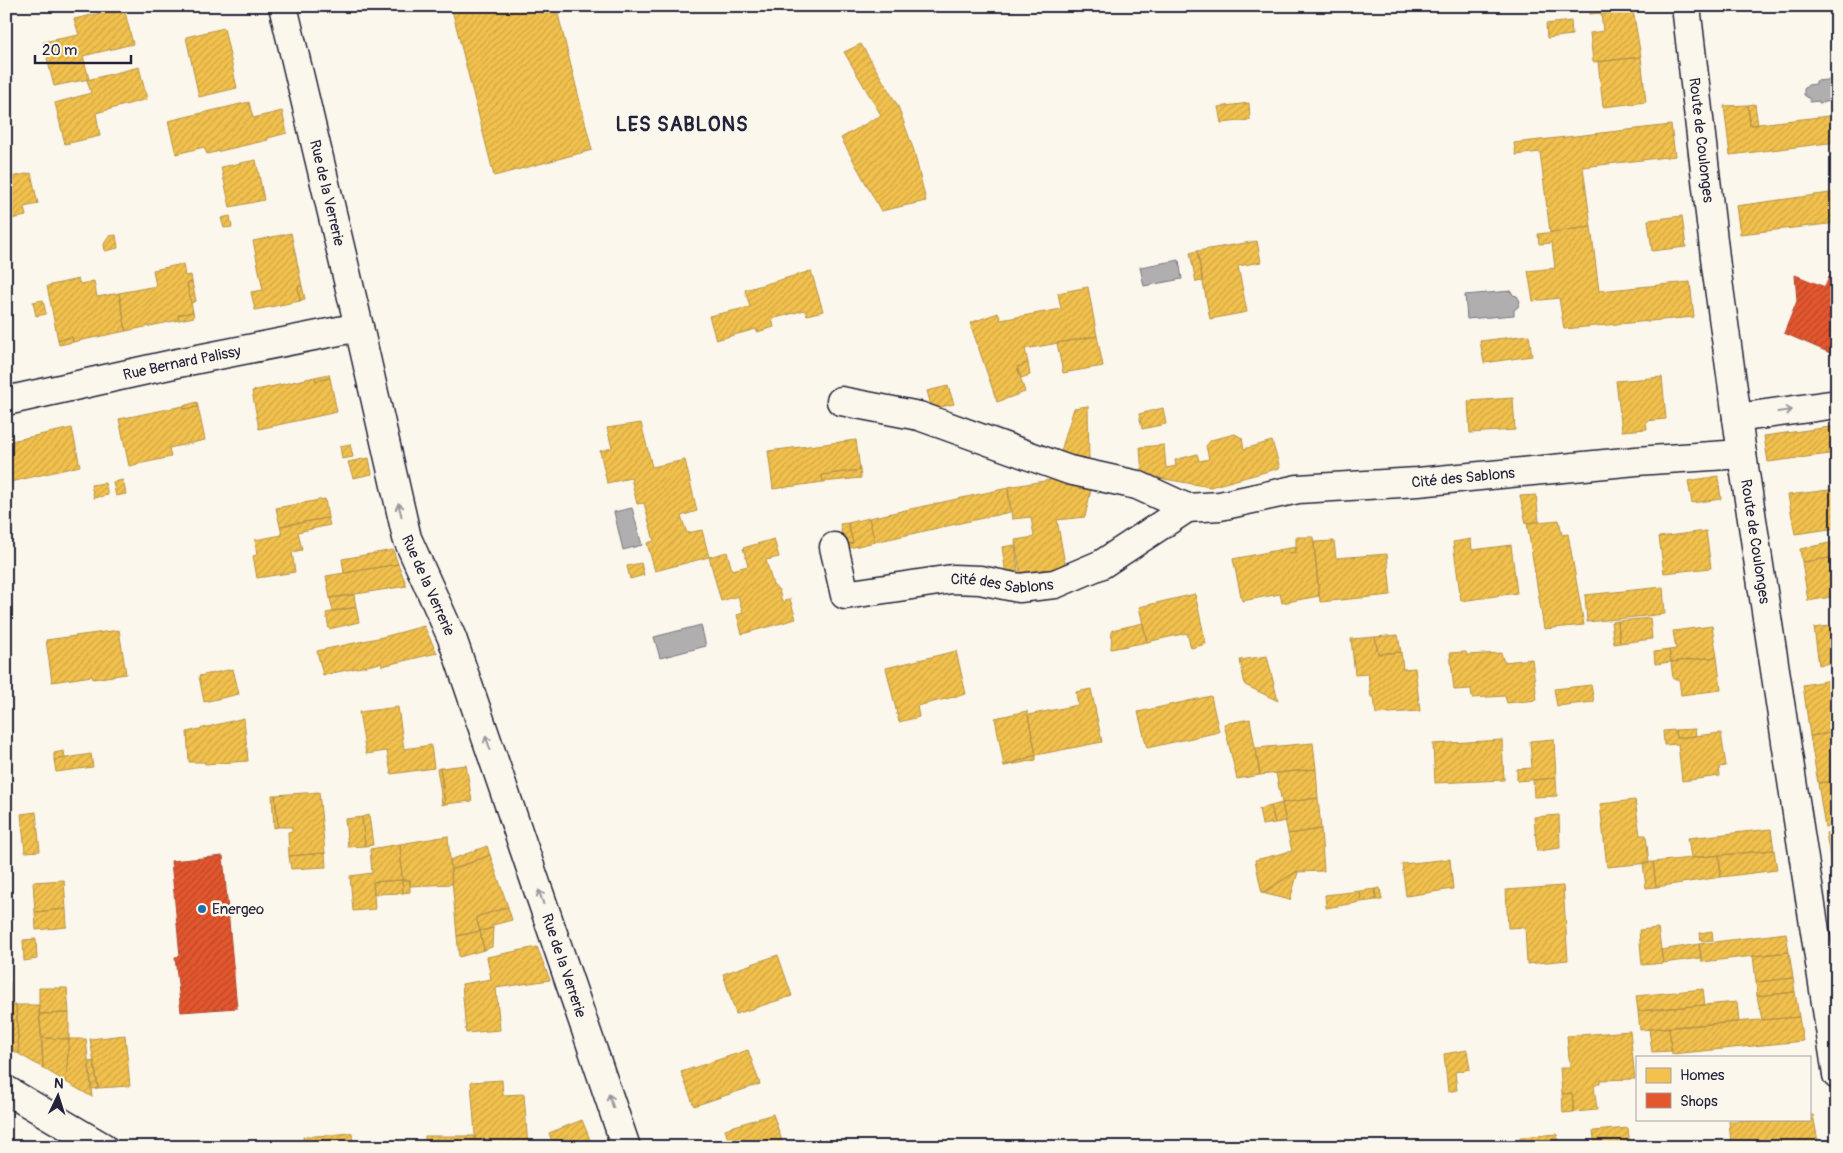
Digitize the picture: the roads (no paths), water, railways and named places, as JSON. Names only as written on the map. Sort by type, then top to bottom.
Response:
[{"type":"street","name":"Rue de la Verrerie","points":[[282,6],[359,327],[407,538],[452,638],[626,1147]]},
{"type":"street","name":"Route de Coulonges","points":[[1686,6],[1716,266],[1742,454],[1837,1076]]},
{"type":"street","name":"Rue Bernard Palissy","points":[[6,401],[178,363],[359,327]]},
{"type":"street","name":"Cité des Sablons","points":[[841,401],[919,416],[1069,470],[1137,485],[1187,508],[1220,506],[1298,489],[1418,482],[1636,461],[1742,454]]},
{"type":"street","points":[[1737,418],[1837,404]]},
{"type":"street","name":"Cité des Sablons","points":[[834,548],[845,595],[952,579],[980,580],[1019,588],[1055,584],[1102,564],[1187,508]]},
{"type":"street","points":[[6,1090],[103,1147]]},
{"type":"place","name":"Energeo","points":[[202,909]]},
{"type":"district","name":"LES SABLONS","points":[[682,124]]}]
